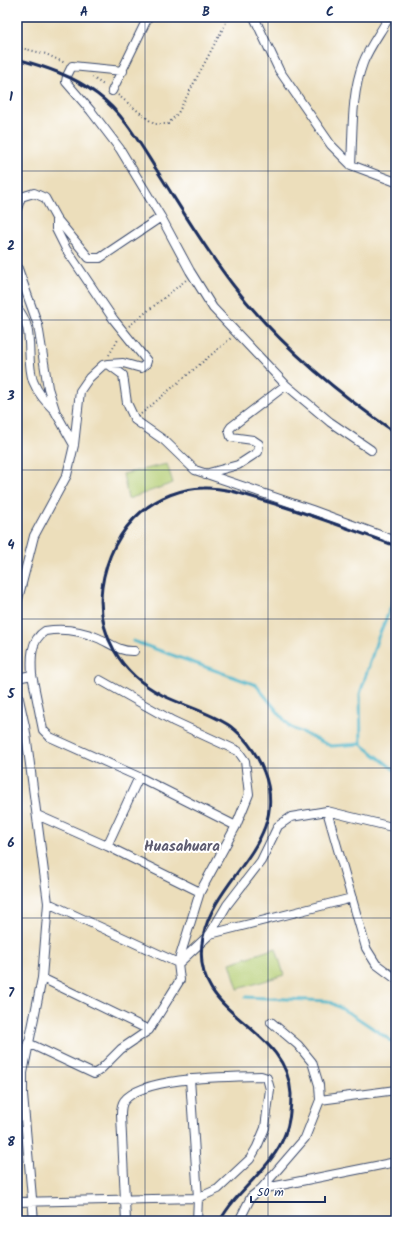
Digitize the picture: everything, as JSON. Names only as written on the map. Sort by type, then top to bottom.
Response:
[{"type":"street","points":[[112,91],[148,17]]},
{"type":"street","points":[[254,17],[279,70],[331,145],[351,165],[396,182]]},
{"type":"street","points":[[351,165],[355,96],[358,80],[364,62],[389,17]]},
{"type":"street","points":[[123,71],[72,66],[66,78],[67,84],[88,107],[120,149],[213,308],[286,385],[330,422],[371,450]]},
{"type":"street","points":[[17,209],[19,195],[28,194],[42,196],[47,200],[56,218],[89,258],[97,259],[161,217]]},
{"type":"street","points":[[17,603],[34,536],[67,475],[74,445],[80,391],[89,378],[106,365],[123,364],[137,368],[144,367],[146,364],[146,358],[123,331],[66,249],[58,235],[56,218]]},
{"type":"street","points":[[17,266],[38,325],[48,388],[56,413],[74,445]]},
{"type":"street","points":[[17,308],[28,325],[33,380],[41,398],[56,413]]},
{"type":"street","points":[[106,365],[123,375],[128,404],[135,420],[165,441],[189,466],[204,474],[312,510],[396,541]]},
{"type":"street","points":[[204,474],[238,465],[258,452],[258,444],[253,440],[231,437],[229,430],[286,385]]},
{"type":"street","points":[[134,651],[121,650],[99,638],[81,632],[58,630],[45,631],[36,640],[31,656],[32,675],[46,734],[139,777],[236,826]]},
{"type":"street","points":[[17,678],[32,675]]},
{"type":"street","points":[[28,1043],[94,1074],[121,1049],[149,1030],[180,980],[178,963],[200,892],[236,826],[249,794],[245,761],[238,751],[173,721],[100,680]]},
{"type":"street","points":[[17,690],[25,726],[38,816],[48,903],[42,978],[23,1073],[23,1096],[34,1221]]},
{"type":"street","points":[[107,846],[139,777]]},
{"type":"street","points":[[327,811],[366,948],[376,964],[396,979]]},
{"type":"street","points":[[178,963],[210,934],[227,905],[261,861],[278,826],[291,817],[327,811],[396,828]]},
{"type":"street","points":[[38,816],[107,846],[200,892]]},
{"type":"street","points":[[210,934],[352,898]]},
{"type":"street","points":[[48,903],[178,963]]},
{"type":"street","points":[[42,978],[149,1030]]},
{"type":"street","points":[[239,1221],[247,1202],[261,1189],[305,1138],[320,1100],[319,1085],[312,1062],[298,1045],[271,1022]]},
{"type":"street","points":[[17,1202],[124,1198],[198,1198],[225,1184],[250,1159],[257,1147],[265,1128],[270,1089],[267,1078],[261,1076],[190,1079],[146,1087],[125,1099],[122,1104],[124,1198],[126,1221]]},
{"type":"street","points":[[190,1079],[198,1198],[197,1221]]},
{"type":"street","points":[[320,1100],[396,1090]]},
{"type":"street","points":[[261,1189],[396,1162]]},
{"type":"path","points":[[51,17],[69,17]]},
{"type":"path","points":[[90,77],[112,91],[154,124],[168,124],[178,113],[229,17]]},
{"type":"path","points":[[17,47],[46,54],[72,66]]},
{"type":"path","points":[[106,365],[123,331],[193,275]]},
{"type":"path","points":[[135,420],[236,333]]},
{"type":"green space","points":[[167,464],[173,483],[128,499],[123,474]]},
{"type":"green space","points":[[276,948],[284,975],[238,989],[230,963]]},
{"type":"waterway","points":[[361,744],[360,694],[377,640],[396,595]]},
{"type":"waterway","points":[[133,641],[256,685],[290,727],[331,746],[361,744],[396,771]]},
{"type":"waterway","points":[[246,997],[328,1001],[356,1017],[396,1044]]},
{"type":"railway","points":[[17,59],[69,77],[97,94],[115,110],[137,138],[193,228],[250,307],[309,366],[352,401],[396,433]]},
{"type":"railway","points":[[220,1221],[227,1209],[272,1157],[285,1134],[290,1114],[291,1094],[285,1070],[273,1050],[223,1003],[209,986],[202,964],[203,937],[210,915],[221,895],[248,858],[260,838],[268,818],[270,796],[264,772],[258,759],[250,746],[235,730],[214,717],[162,695],[134,676],[123,664],[114,651],[103,621],[101,604],[104,577],[110,556],[120,537],[141,512],[162,498],[195,488],[220,489],[242,494],[348,528],[396,546]]},
{"type":"district","name":"Huasahuara","points":[[182,847]]}]
